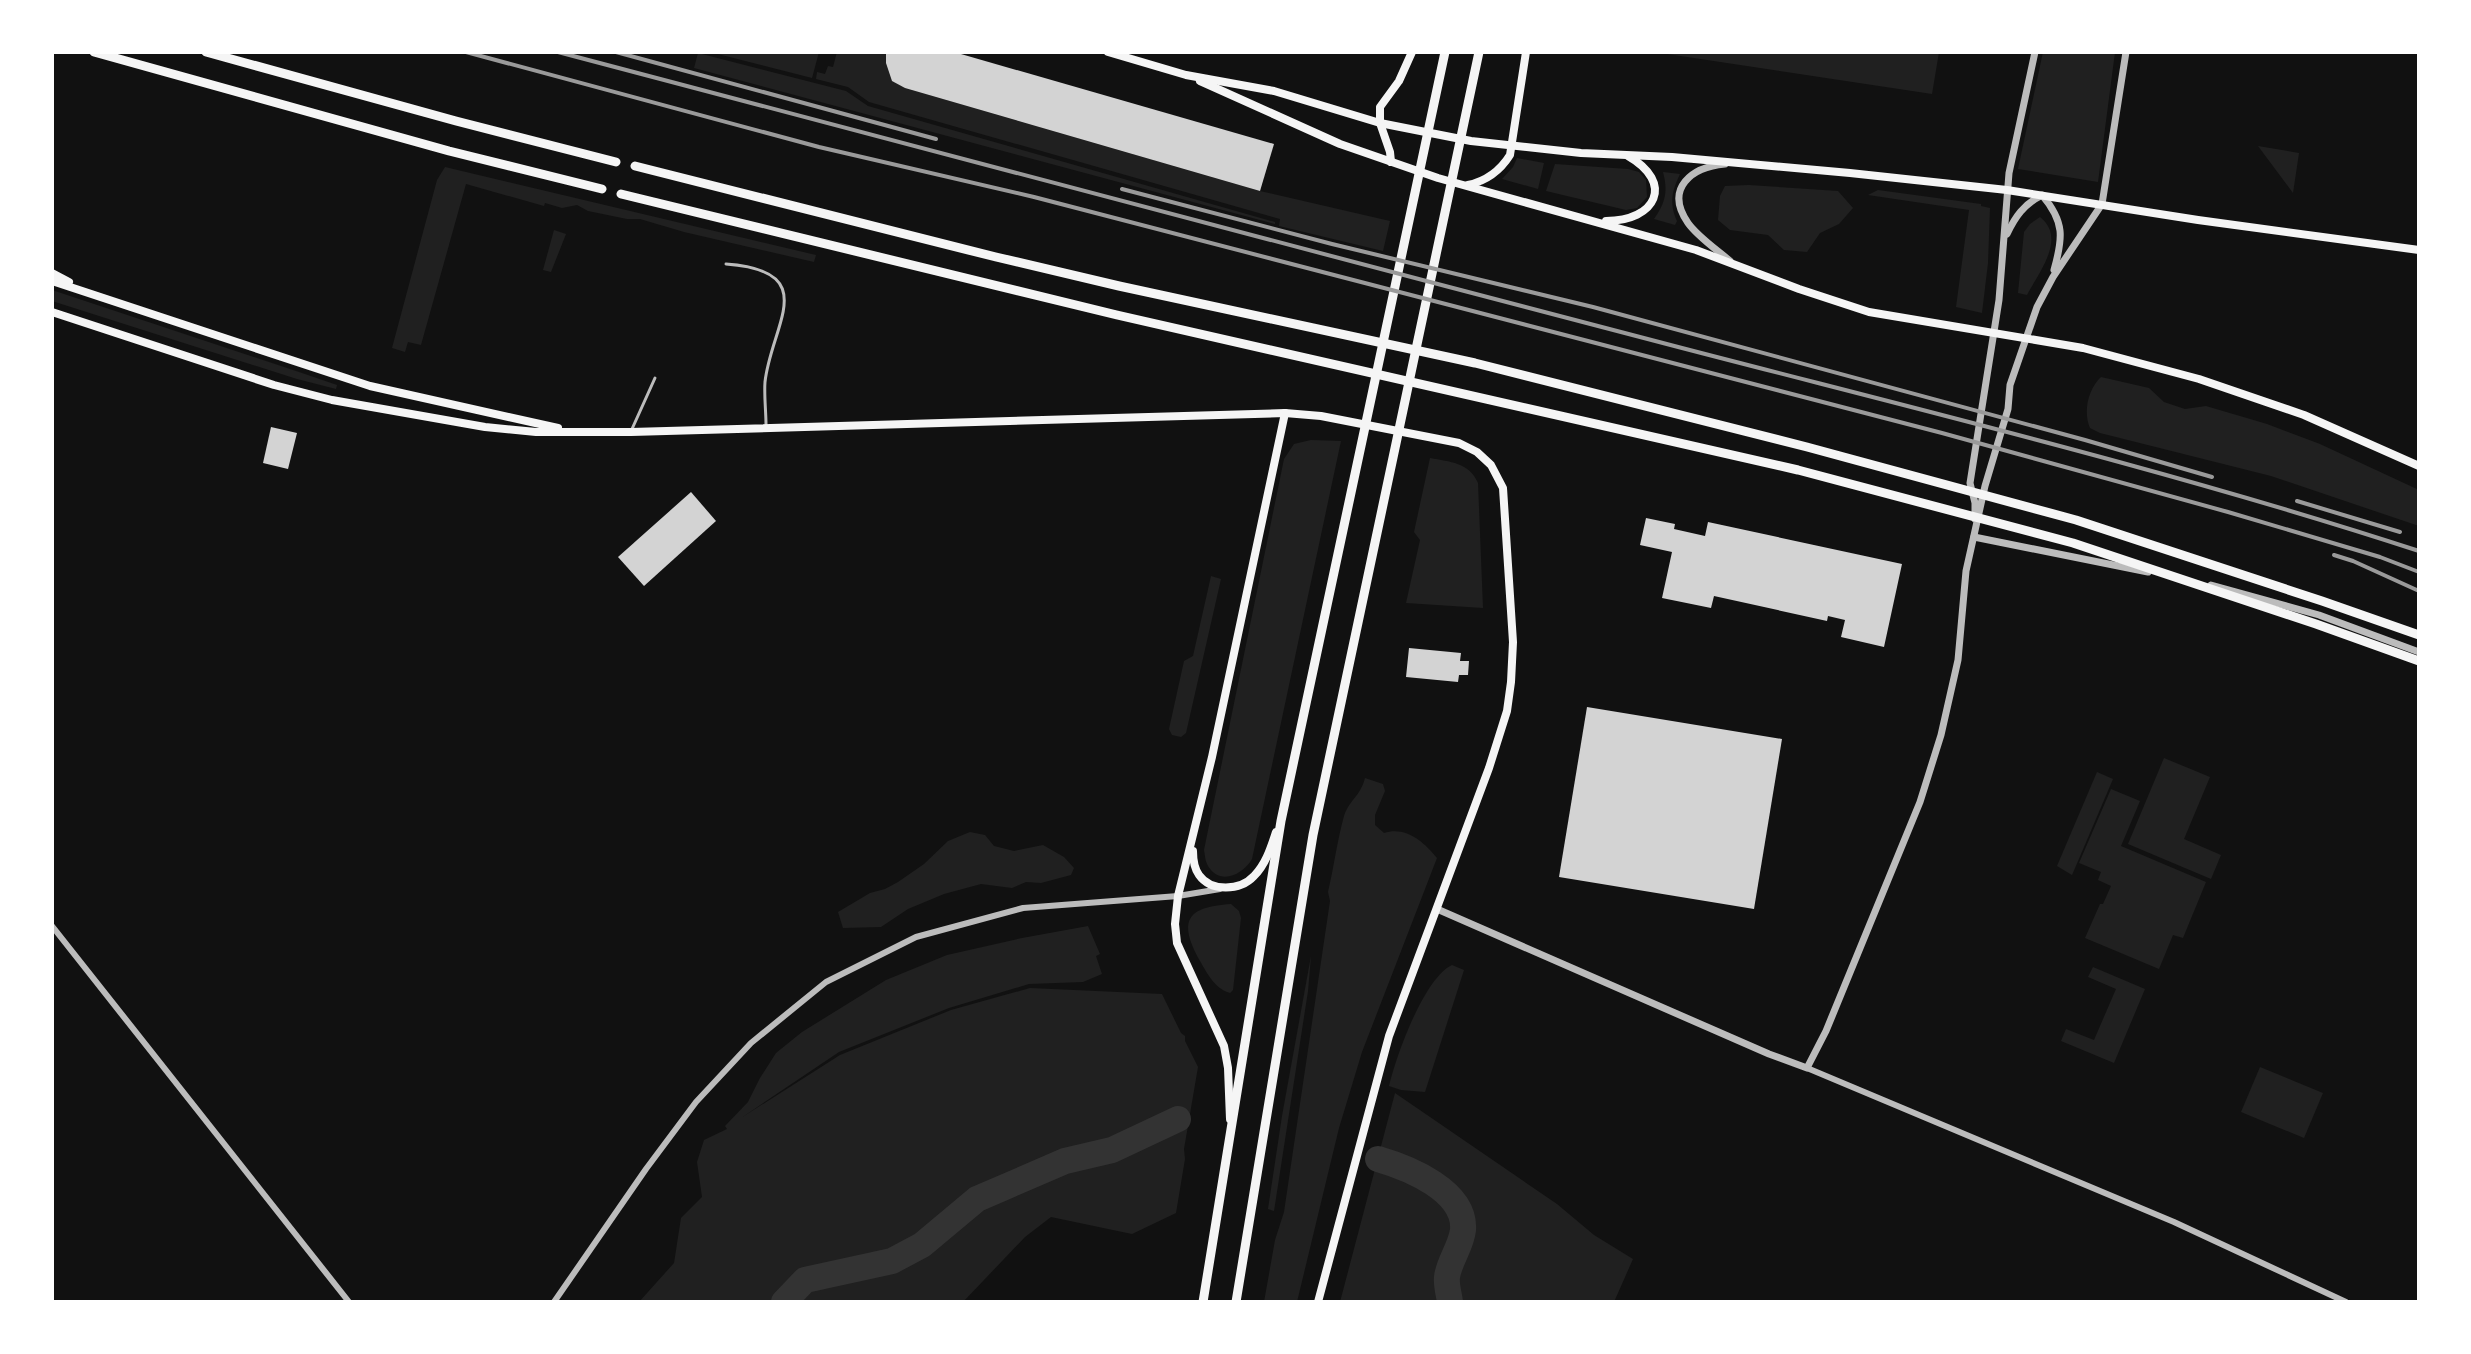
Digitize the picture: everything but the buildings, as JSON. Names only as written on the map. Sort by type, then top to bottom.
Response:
[{"type":"main road","points":[[94,52],[434,147],[602,189]]},
{"type":"main road","points":[[206,52],[616,162]]},
{"type":"main road","points":[[1108,52],[1186,75],[1274,91],[1380,123],[1512,147],[1886,176],[2007,190],[2419,250]]},
{"type":"main road","points":[[1391,162],[1380,123],[1380,107],[1399,81],[1412,52]]},
{"type":"main road","points":[[1203,1302],[1281,821],[1445,52]]},
{"type":"main road","points":[[1236,1302],[1313,835],[1479,52]]},
{"type":"main road","points":[[1467,185],[1482,182],[1505,163],[1512,147],[1526,52]]},
{"type":"main road","points":[[1186,75],[1340,144],[1391,162],[1730,261],[1799,289],[1869,312],[2117,356],[2210,382],[2304,415],[2419,466]]},
{"type":"main road","points":[[1593,220],[1633,218],[1652,202],[1654,184],[1650,174],[1626,155]]},
{"type":"main road","points":[[635,166],[996,257],[1475,363],[1807,447],[2076,520],[2419,635]]},
{"type":"main road","points":[[621,194],[1117,315],[1798,470],[2073,543],[2419,661]]},
{"type":"main road","points":[[52,273],[95,295]]},
{"type":"main road","points":[[52,281],[370,386],[577,432]]},
{"type":"main road","points":[[52,312],[274,385],[332,400],[485,427],[536,432],[631,432],[1285,413],[1321,416],[1459,443],[1477,452],[1491,465],[1503,488],[1513,642],[1507,711],[1382,1058],[1318,1302]]},
{"type":"main road","points":[[1231,1128],[1224,1046],[1177,943],[1175,924],[1178,896],[1285,413]]},
{"type":"main road","points":[[1192,842],[1197,872],[1204,881],[1214,887],[1235,887],[1252,880],[1264,865],[1281,821]]},
{"type":"street","points":[[1974,537],[1975,503],[1970,483],[1993,333],[2007,190],[2035,52]]},
{"type":"street","points":[[1807,1068],[1826,1031],[1920,802],[1941,735],[1958,660],[1966,571],[1985,486],[2008,409],[2010,385],[2037,307],[2053,277],[2102,204],[2126,52]]},
{"type":"street","points":[[1730,261],[1691,227],[1682,213],[1679,195],[1686,178],[1694,172],[1735,162]]},
{"type":"street","points":[[2004,240],[2024,207],[2042,195],[2056,215],[2061,230],[2053,277]]},
{"type":"street","points":[[1974,537],[2211,585],[2319,615],[2419,652]]},
{"type":"street","points":[[554,1302],[696,1102],[751,1043],[826,982],[916,937],[1023,908],[1178,896],[1223,888]]},
{"type":"street","points":[[1437,909],[1769,1054],[2174,1222],[2346,1302]]},
{"type":"street","points":[[52,926],[349,1302]]},
{"type":"lane","points":[[726,264],[774,276],[784,292],[783,311],[765,381],[766,429]]},
{"type":"lane","points":[[631,432],[655,378]]},
{"type":"shaded area","points":[[710,52],[819,52],[812,78]]},
{"type":"shaded area","points":[[837,52],[886,52],[892,80],[905,88],[1260,191],[1390,221],[1383,251],[1279,226],[1280,219],[869,102],[848,87],[816,79],[817,72],[825,74],[828,66],[833,67]]},
{"type":"shaded area","points":[[1654,52],[1939,52],[1932,94]]},
{"type":"shaded area","points":[[2043,52],[2115,52],[2098,182],[2018,169]]},
{"type":"shaded area","points":[[698,53],[846,91],[868,106],[1275,224],[694,68]]},
{"type":"shaded area","points":[[2258,146],[2299,153],[2293,193]]},
{"type":"shaded area","points":[[1517,158],[1544,163],[1538,189],[1502,179]]},
{"type":"shaded area","points":[[1555,164],[1639,172],[1646,180],[1647,197],[1637,208],[1626,210],[1546,191]]},
{"type":"shaded area","points":[[445,167],[816,255],[814,262],[640,219],[588,211],[577,205],[562,208],[545,203],[544,206],[466,184],[421,345],[408,342],[405,352],[392,348],[437,180]]},
{"type":"shaded area","points":[[1663,172],[1680,174],[1672,197],[1677,221],[1675,225],[1654,219],[1665,196]]},
{"type":"shaded area","points":[[1725,186],[1838,191],[1853,208],[1839,224],[1820,233],[1807,252],[1784,250],[1768,235],[1730,230],[1718,220],[1720,196]]},
{"type":"shaded area","points":[[1878,190],[1981,204],[1990,208],[1982,313],[1956,307],[1969,210],[1868,195]]},
{"type":"shaded area","points":[[2040,217],[2048,225],[2051,245],[2044,266],[2027,295],[2018,293],[2024,232]]},
{"type":"shaded area","points":[[554,230],[566,234],[551,272],[543,270]]},
{"type":"shaded area","points":[[52,290],[337,385],[336,389],[52,301]]},
{"type":"shaded area","points":[[2101,377],[2149,388],[2164,402],[2185,409],[2206,406],[2267,424],[2320,444],[2419,490],[2419,526],[2271,476],[2100,433],[2090,428],[2087,408],[2090,394]]},
{"type":"shaded area","points":[[1311,440],[1341,441],[1252,859],[1236,874],[1223,877],[1212,871],[1206,862],[1204,850],[1284,459],[1294,444]]},
{"type":"shaded area","points":[[1430,458],[1464,467],[1478,483],[1483,608],[1406,603],[1420,540],[1414,532]]},
{"type":"shaded area","points":[[1211,576],[1221,579],[1186,733],[1181,737],[1172,735],[1169,729],[1184,661],[1193,656]]},
{"type":"shaded area","points":[[2164,758],[2210,777],[2184,839],[2221,855],[2211,879],[2128,844]]},
{"type":"shaded area","points":[[2097,772],[2113,779],[2072,875],[2057,866]]},
{"type":"shaded area","points":[[1365,778],[1383,784],[1385,791],[1375,815],[1375,825],[1384,833],[1400,832],[1414,837],[1437,858],[1362,1052],[1339,1128],[1297,1302],[1264,1302],[1275,1240],[1284,1212],[1330,901],[1328,892],[1344,816]]},
{"type":"shaded area","points":[[2111,789],[2140,801],[2121,846],[2206,882],[2183,938],[2173,935],[2159,969],[2085,938],[2111,886],[2098,880],[2101,872],[2079,863]]},
{"type":"shaded area","points":[[970,832],[985,835],[994,846],[1014,851],[1043,845],[1064,857],[1074,868],[1071,875],[1041,883],[1026,882],[1012,888],[981,884],[944,894],[908,909],[881,927],[843,928],[838,912],[870,893],[898,882],[924,864],[948,841]]},
{"type":"shaded area","points":[[1231,904],[1239,911],[1241,918],[1233,990],[1230,993],[1216,984],[1206,970],[1193,947],[1188,926],[1196,913]]},
{"type":"shaded area","points":[[1088,926],[1100,954],[1096,956],[1102,974],[1083,982],[1029,984],[949,1008],[839,1052],[741,1118],[840,1055],[951,1010],[1030,988],[1162,994],[1198,1067],[1176,1213],[1132,1234],[1051,1217],[1025,1237],[963,1302],[639,1302],[674,1263],[681,1218],[702,1197],[697,1162],[704,1140],[727,1129],[725,1126],[748,1102],[776,1053],[802,1032],[886,980],[947,955]]},
{"type":"shaded area","points":[[1311,956],[1308,991],[1274,1211],[1268,1209]]},
{"type":"shaded area","points":[[1452,965],[1464,970],[1425,1092],[1389,1086],[1398,1056],[1422,1001],[1431,985]]},
{"type":"shaded area","points":[[2093,967],[2145,989],[2114,1063],[2061,1041],[2066,1029],[2094,1040],[2116,989],[2088,977]]},
{"type":"shaded area","points":[[2260,1067],[2323,1093],[2304,1138],[2241,1112]]},
{"type":"shaded area","points":[[1395,1093],[1557,1204],[1594,1235],[1633,1259],[1614,1302],[1340,1302]]},
{"type":"waterway","points":[[784,1302],[805,1280],[892,1261],[922,1245],[977,1199],[1065,1161],[1112,1150],[1178,1119]]},
{"type":"waterway","points":[[1378,1159],[1405,1168],[1433,1183],[1455,1204],[1463,1230],[1447,1277],[1450,1302]]},
{"type":"railway","points":[[466,52],[819,147],[1034,197],[1942,433],[2228,512],[2380,557],[2419,572]]},
{"type":"railway","points":[[558,52],[2052,444],[2236,495],[2419,551]]},
{"type":"railway","points":[[616,52],[936,139]]},
{"type":"railway","points":[[1122,189],[1593,307],[2212,477]]},
{"type":"railway","points":[[2297,501],[2400,532]]},
{"type":"railway","points":[[2334,555],[2419,591]]}]
